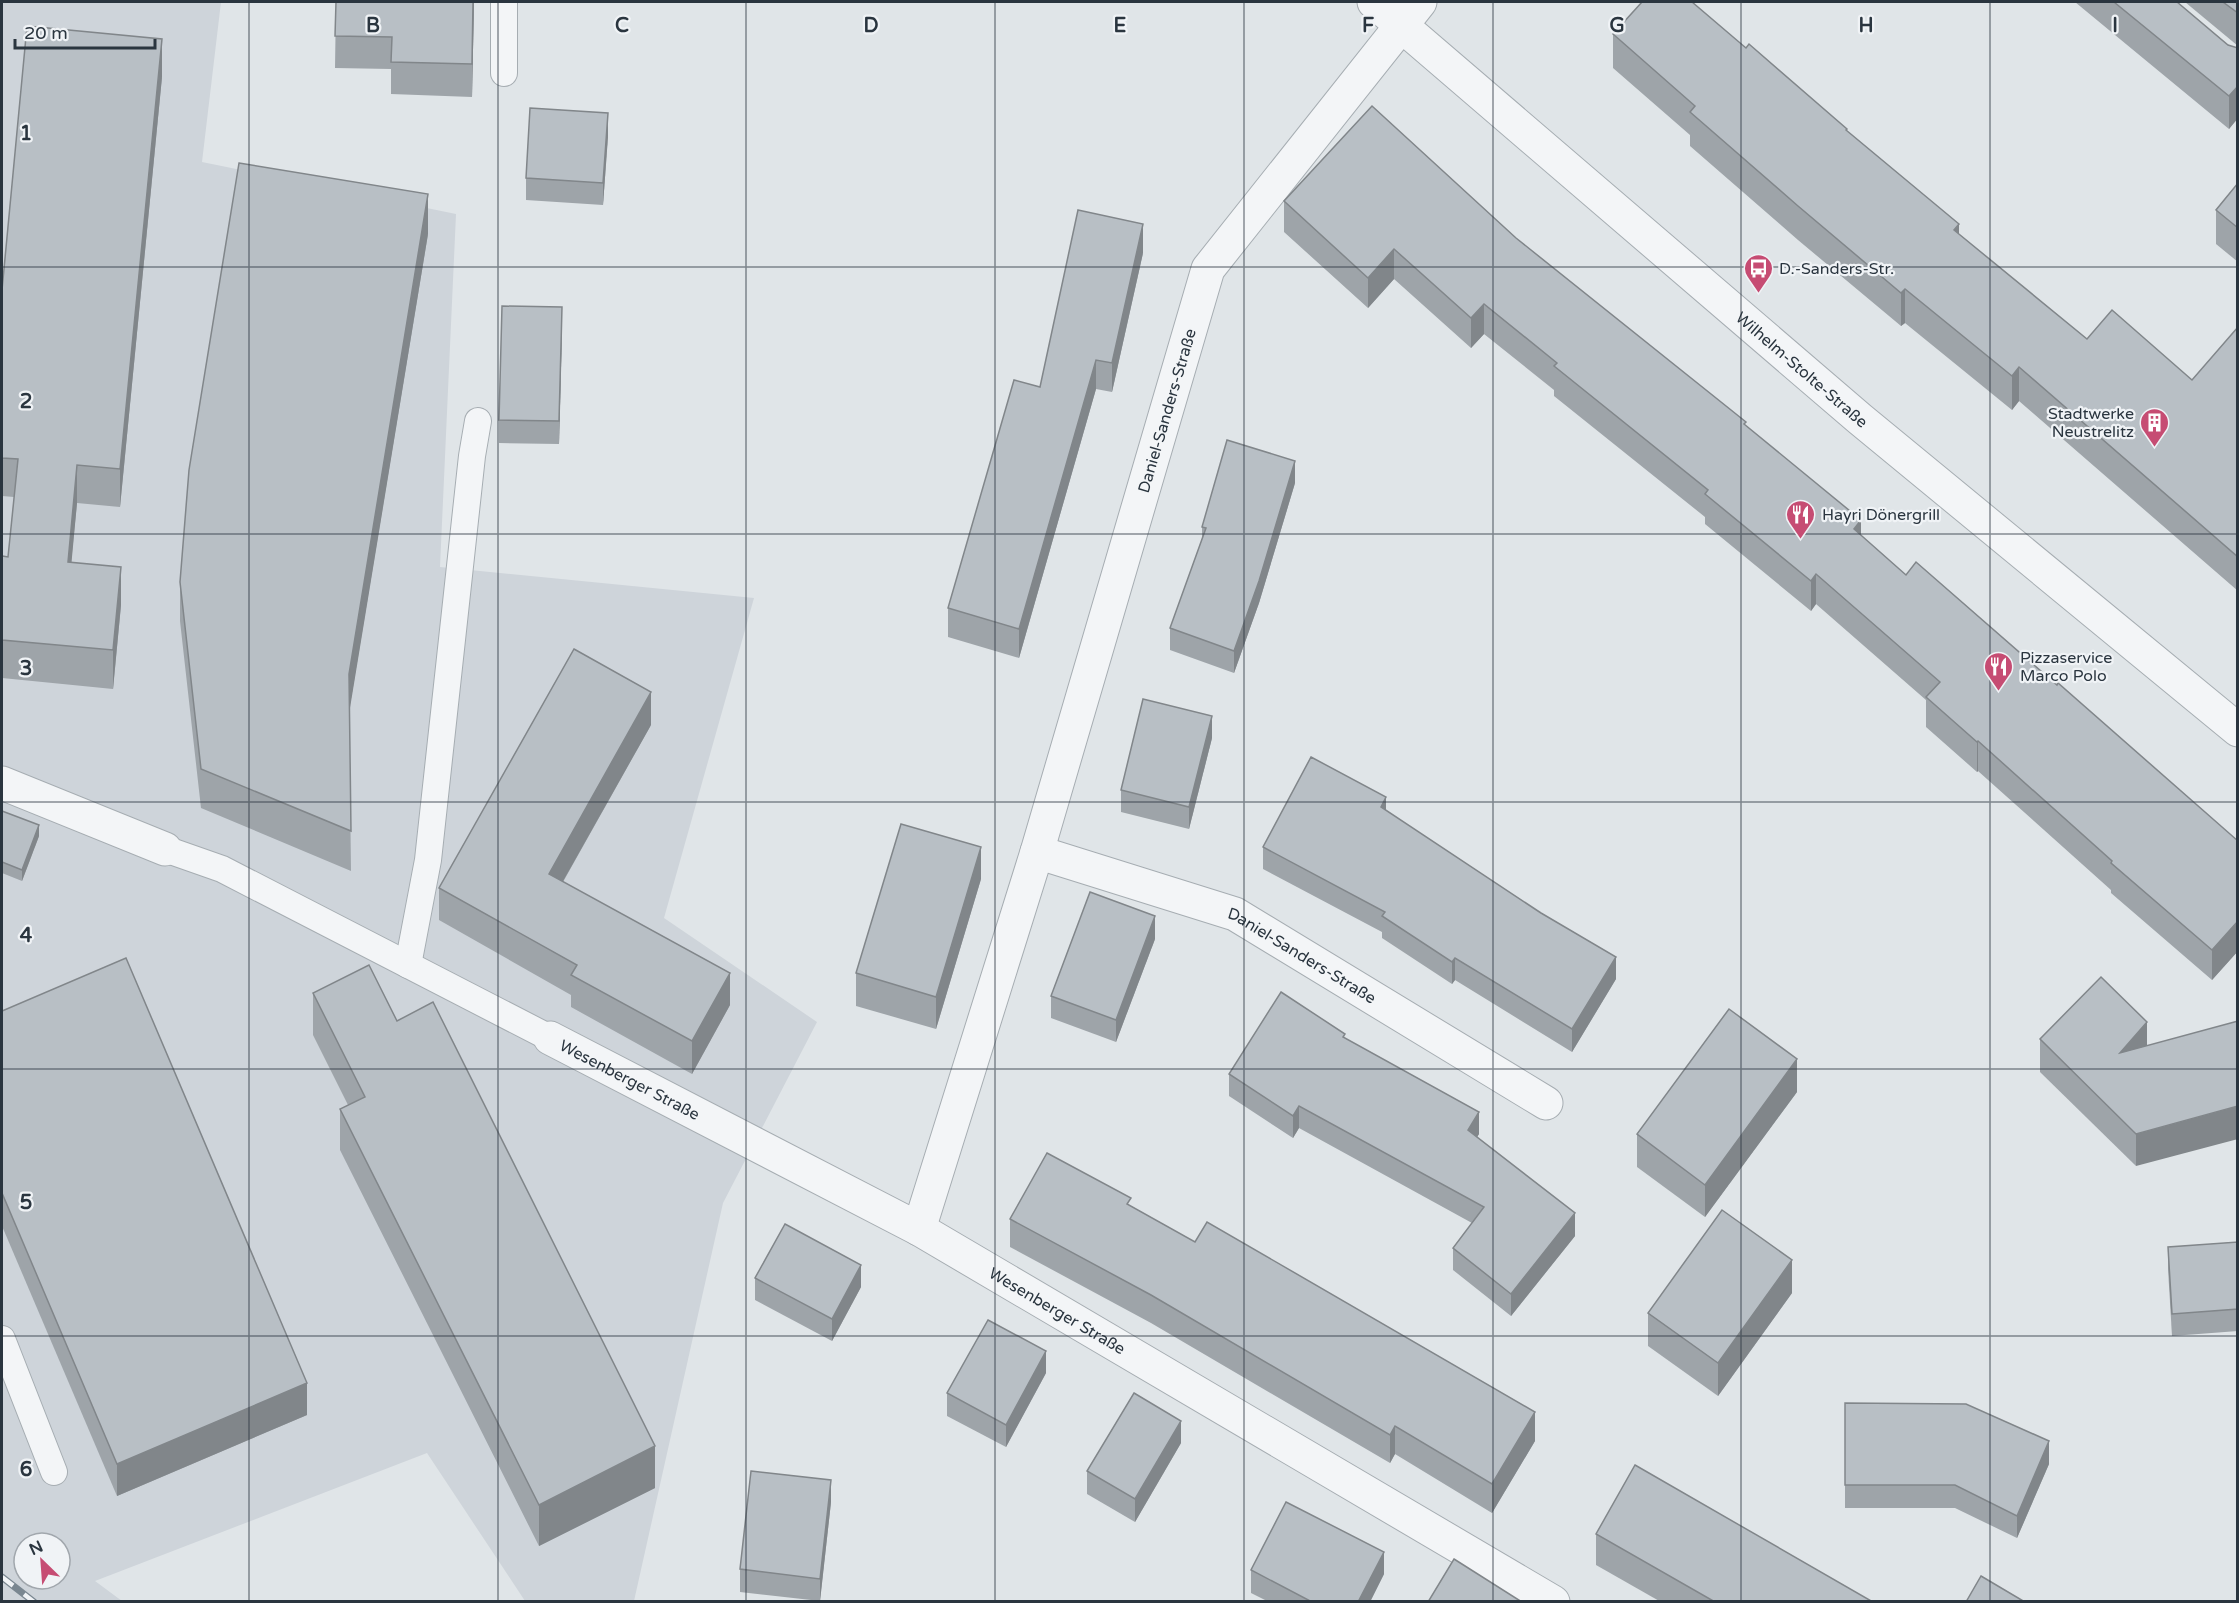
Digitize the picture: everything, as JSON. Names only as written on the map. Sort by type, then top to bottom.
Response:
[{"type":"street","name":"Wilhelm-Stolte-Straße","points":[[1374,2],[1411,13],[1860,419],[2238,730]]},
{"type":"street","name":"Daniel-Sanders-Straße","points":[[919,1229],[1037,852],[1208,269],[1411,13]]},
{"type":"street","points":[[2,783],[165,849]]},
{"type":"street","name":"Daniel-Sanders-Straße","points":[[1037,852],[1234,914],[1546,1103]]},
{"type":"street","name":"Wesenberger Straße","points":[[550,1038],[919,1229],[1552,1602]]},
{"type":"lane","points":[[504,2],[504,73]]},
{"type":"lane","points":[[408,965],[428,860],[472,456],[478,421]]},
{"type":"lane","points":[[165,849],[222,869],[550,1038]]},
{"type":"lane","points":[[2,1339],[54,1472]]},
{"type":"shaded area","points":[[2,2],[221,2],[202,162],[456,214],[440,567],[754,598],[664,918],[817,1022],[723,1203],[634,1601],[525,1601],[427,1453],[95,1581],[122,1601],[2,1602]]},
{"type":"building","points":[[336,2],[473,2],[472,64],[391,62],[392,37],[335,36]]},
{"type":"building","points":[[1642,2],[1692,2],[1746,48],[1749,44],[1846,130],[1959,224],[1954,230],[2087,339],[2112,310],[2192,380],[2238,327],[2238,557],[2019,367],[2012,376],[1905,289],[1901,293],[1690,112],[1695,106],[1613,34]]},
{"type":"building","points":[[2114,2],[2177,2],[2228,45],[2238,48],[2238,86],[2229,96]]},
{"type":"building","points":[[2223,2],[2238,2],[2238,13]]},
{"type":"building","points":[[27,26],[162,39],[120,469],[77,465],[68,562],[121,567],[113,650],[2,640],[2,556],[8,557],[18,459],[2,458],[2,290]]},
{"type":"building","points":[[1372,106],[1516,238],[1746,422],[1744,424],[1861,520],[1854,529],[1906,575],[1916,562],[2238,841],[2238,921],[2212,950],[1926,697],[1940,682],[1816,574],[1811,581],[1705,494],[1708,490],[1554,366],[1557,363],[1484,304],[1471,318],[1394,249],[1368,278],[1284,201]]},
{"type":"building","points":[[530,108],[608,113],[603,183],[526,178]]},
{"type":"building","points":[[239,163],[428,194],[349,674],[351,831],[201,769],[180,582],[189,470]]},
{"type":"building","points":[[2238,183],[2238,228],[2216,210]]},
{"type":"building","points":[[1078,210],[1143,224],[1112,363],[1096,360],[1019,629],[948,608],[1014,380],[1040,387]]},
{"type":"building","points":[[502,306],[562,307],[559,421],[499,420]]},
{"type":"building","points":[[1227,440],[1295,461],[1259,581],[1234,651],[1170,628],[1206,528],[1202,527]]},
{"type":"building","points":[[574,649],[651,692],[549,874],[730,973],[692,1041],[571,975],[577,965],[439,888]]},
{"type":"building","points":[[1143,699],[1212,716],[1189,807],[1121,790]]},
{"type":"building","points":[[1311,757],[1386,797],[1381,807],[1541,913],[1616,957],[1572,1029],[1455,958],[1452,962],[1382,916],[1385,912],[1263,847]]},
{"type":"building","points":[[2,811],[39,825],[22,870],[2,862]]},
{"type":"building","points":[[901,824],[981,847],[936,997],[856,973]]},
{"type":"building","points":[[1090,892],[1155,916],[1116,1020],[1051,996]]},
{"type":"building","points":[[126,958],[307,1383],[117,1464],[2,1193],[2,1011]]},
{"type":"building","points":[[369,965],[397,1021],[433,1002],[655,1446],[539,1505],[340,1109],[365,1097],[313,993]]},
{"type":"building","points":[[2101,977],[2147,1022],[2120,1053],[2238,1021],[2238,1106],[2136,1134],[2040,1039]]},
{"type":"building","points":[[1281,992],[1345,1034],[1343,1037],[1479,1112],[1468,1130],[1575,1213],[1511,1294],[1453,1248],[1484,1207],[1299,1106],[1293,1116],[1229,1074]]},
{"type":"building","points":[[1729,1009],[1797,1059],[1705,1185],[1637,1134]]},
{"type":"building","points":[[1047,1153],[1131,1198],[1127,1204],[1195,1242],[1207,1222],[1535,1412],[1492,1484],[1395,1426],[1390,1435],[1151,1295],[1010,1219]]},
{"type":"building","points":[[1722,1210],[1792,1260],[1718,1363],[1648,1313]]},
{"type":"building","points":[[785,1224],[861,1265],[832,1319],[755,1278]]},
{"type":"building","points":[[2238,1242],[2238,1309],[2172,1314],[2168,1247]]},
{"type":"building","points":[[988,1320],[1046,1351],[1006,1425],[947,1393]]},
{"type":"building","points":[[1134,1393],[1181,1421],[1135,1499],[1087,1471]]},
{"type":"building","points":[[1845,1403],[1966,1404],[2049,1441],[2017,1516],[1955,1485],[1845,1485]]},
{"type":"building","points":[[1635,1465],[1873,1602],[1715,1602],[1596,1534]]},
{"type":"building","points":[[751,1471],[831,1480],[820,1579],[740,1569]]},
{"type":"building","points":[[1286,1502],[1384,1552],[1358,1602],[1312,1602],[1251,1570]]},
{"type":"building","points":[[1454,1559],[1522,1602],[1428,1602]]},
{"type":"building","points":[[1981,1576],[2025,1602],[1966,1602]]},
{"type":"railway","points":[[2,1577],[34,1602]]},
{"type":"place","name":"D.-Sanders-Str.","points":[[1758,294]]},
{"type":"place","name":"Stadtwerke Neustrelitz","points":[[2155,448]]},
{"type":"place","name":"Hayri Dönergrill","points":[[1801,540]]},
{"type":"place","name":"Pizzaservice Marco Polo","points":[[1999,692]]}]
